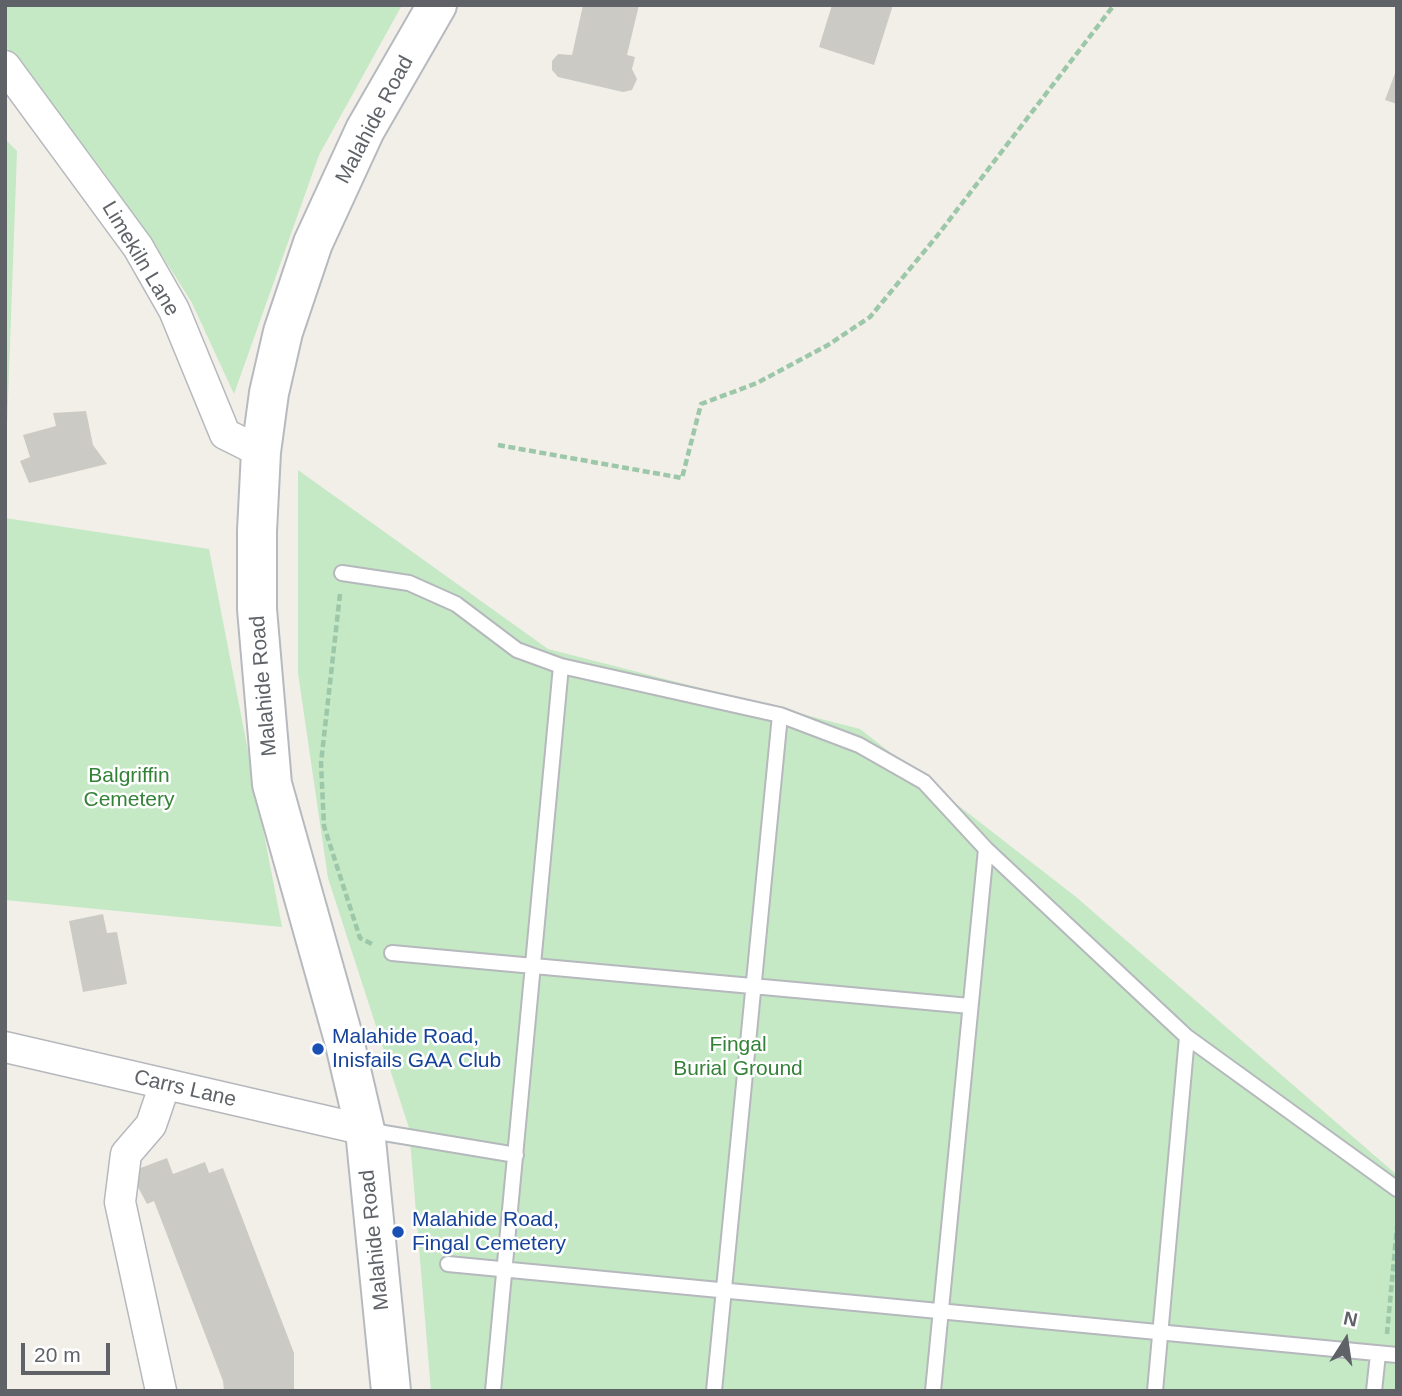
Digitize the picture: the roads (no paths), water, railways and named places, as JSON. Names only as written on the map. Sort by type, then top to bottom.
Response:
[{"type":"main road","name":"Malahide Road","points":[[391,1391],[365,1130],[344,1040],[272,784],[257,609],[261,452],[269,393],[283,332],[313,243],[365,130],[437,5]]},
{"type":"street","name":"Limekiln Lane","points":[[5,65],[138,247],[174,310],[225,434],[261,452]]},
{"type":"street","name":"Carrs Lane","points":[[5,1048],[365,1130]]},
{"type":"street","points":[[161,1391],[120,1202],[126,1154],[151,1125],[165,1084]]},
{"type":"lane","points":[[342,573],[409,583],[456,604],[517,650],[561,666],[780,715],[859,745],[924,782],[986,849],[1187,1037],[1397,1189]]},
{"type":"lane","points":[[493,1391],[506,1270],[530,966],[561,666]]},
{"type":"lane","points":[[714,1391],[780,715]]},
{"type":"lane","points":[[933,1391],[986,849]]},
{"type":"lane","points":[[392,953],[970,1006]]},
{"type":"lane","points":[[1155,1391],[1187,1037]]},
{"type":"lane","points":[[365,1130],[516,1155]]},
{"type":"lane","points":[[448,1264],[1386,1354],[1374,1391]]},
{"type":"place","name":"Malahide Road, Inisfails GAA Club","points":[[318,1049]]},
{"type":"place","name":"Malahide Road, Fingal Cemetery","points":[[398,1232]]},
{"type":"park label","name":"Balgriffin Cemetery","points":[[129,788]]},
{"type":"park label","name":"Fingal Burial Ground","points":[[738,1057]]}]
